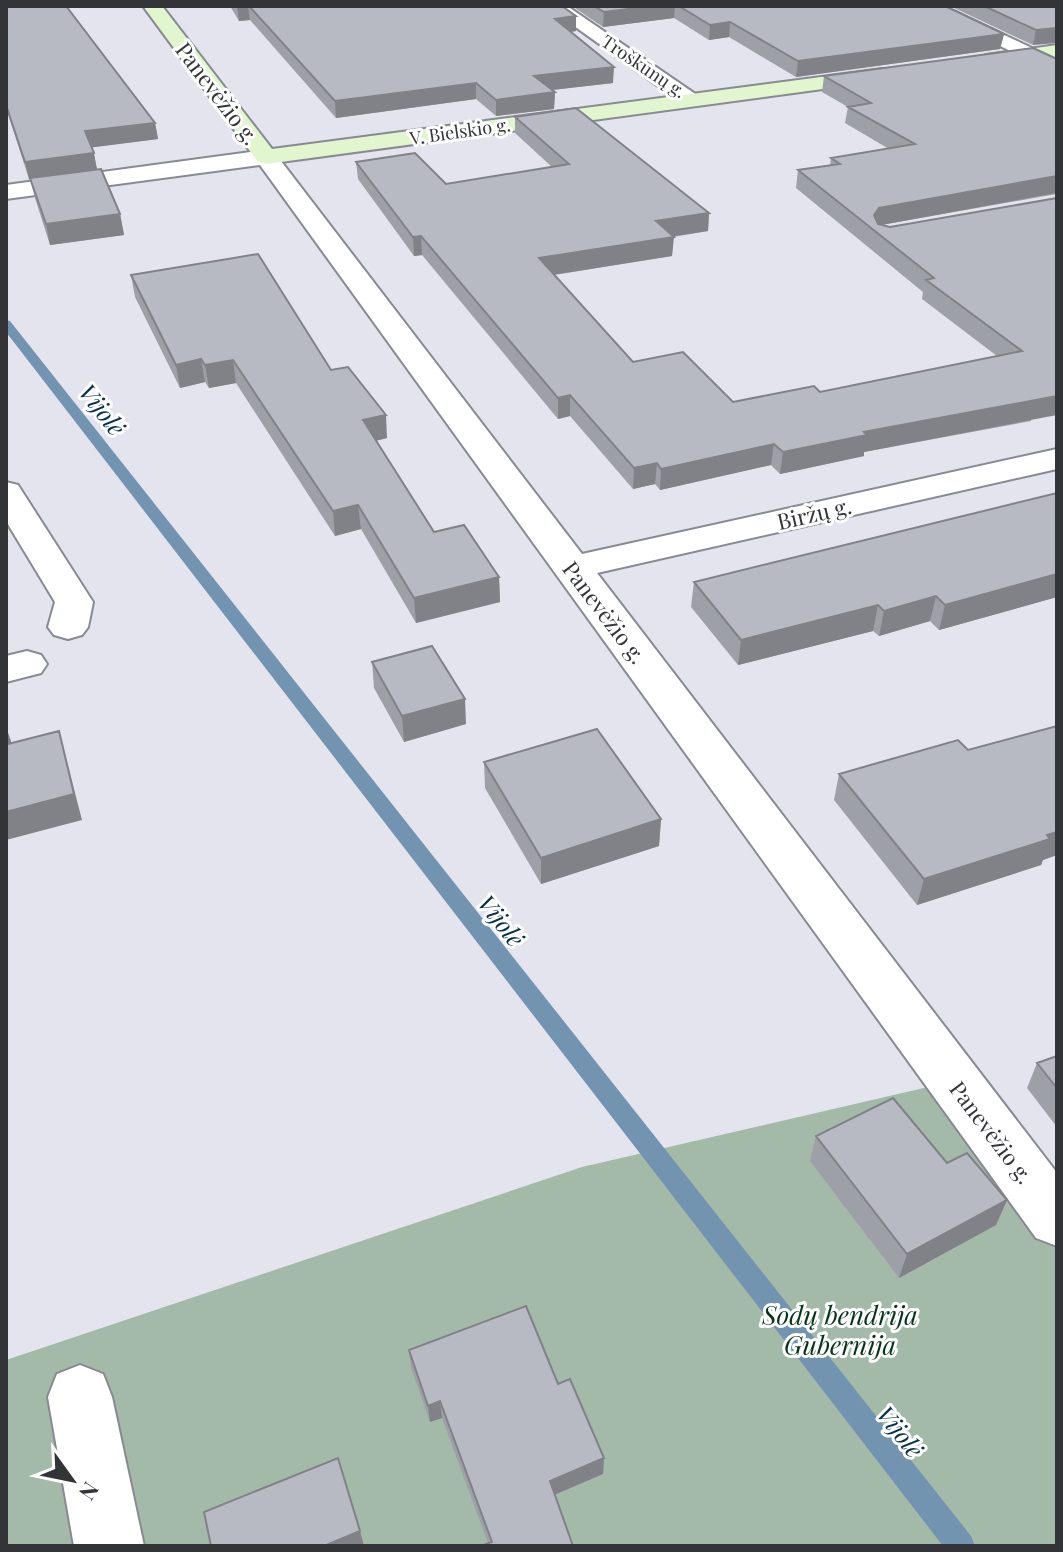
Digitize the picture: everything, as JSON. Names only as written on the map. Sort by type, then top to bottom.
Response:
[{"type":"street","name":"Panevėžio g.","points":[[152,6],[1057,1219]]},
{"type":"street","name":"Troškūnų g.","points":[[555,6],[693,100]]},
{"type":"street","points":[[928,6],[1057,68]]},
{"type":"street","points":[[969,63],[1057,51]]},
{"type":"street","name":"V. Bielskio g.","points":[[6,192],[907,71]]},
{"type":"street","name":"Biržų g.","points":[[572,567],[1057,459]]},
{"type":"street","points":[[6,492],[71,614]]},
{"type":"street","points":[[80,1397],[109,1546]]},
{"type":"green space","name":"Sodų bendrija Gubernija","points":[[954,1081],[1057,1219],[1057,1546],[6,1546],[6,1360],[582,1167]]},
{"type":"building","points":[[6,6],[66,6],[155,123],[85,131],[94,153],[25,162],[6,105]]},
{"type":"building","points":[[249,6],[562,6],[576,16],[555,19],[614,67],[534,76],[555,92],[496,100],[476,83],[335,101]]},
{"type":"building","points":[[594,6],[653,6],[604,12]]},
{"type":"building","points":[[679,6],[945,6],[1004,34],[798,61],[730,22],[710,25]]},
{"type":"building","points":[[984,6],[1057,6],[1057,28],[1036,30]]},
{"type":"building","points":[[1033,48],[1057,59],[1057,176],[879,208],[874,215],[878,224],[890,227],[1057,198],[1057,396],[864,432],[867,435],[783,452],[774,444],[661,469],[657,463],[634,468],[570,395],[558,398],[421,236],[413,237],[356,162],[415,153],[446,184],[569,164],[515,117],[576,108],[709,213],[656,221],[674,237],[539,258],[633,362],[683,352],[733,402],[814,386],[820,392],[1022,351],[926,280],[934,278],[798,170],[840,164],[831,158],[915,144],[848,107],[871,103],[824,76]]},
{"type":"building","points":[[101,169],[120,214],[46,224],[30,178]]},
{"type":"building","points":[[258,254],[331,370],[348,367],[386,415],[363,420],[434,532],[464,525],[499,577],[414,598],[358,505],[333,511],[233,360],[205,365],[201,359],[176,365],[131,275]]},
{"type":"building","points":[[1057,493],[1057,574],[945,605],[936,596],[884,611],[878,605],[741,640],[694,582]]},
{"type":"building","points":[[432,646],[465,699],[402,716],[372,662]]},
{"type":"building","points":[[1057,726],[1057,832],[1047,835],[1050,839],[924,879],[839,774],[958,740],[968,750]]},
{"type":"building","points":[[597,729],[661,819],[541,858],[484,762]]},
{"type":"building","points":[[59,731],[74,794],[6,812],[6,733],[8,744]]},
{"type":"building","points":[[1057,1056],[1057,1088],[1037,1063]]},
{"type":"building","points":[[893,1098],[947,1163],[967,1153],[1007,1200],[907,1254],[816,1136]]},
{"type":"building","points":[[526,1306],[558,1384],[570,1379],[604,1458],[550,1481],[573,1546],[481,1546],[492,1542],[440,1401],[428,1406],[409,1350]]},
{"type":"building","points":[[338,1458],[360,1531],[324,1546],[211,1546],[204,1512]]},
{"type":"waterway","name":"Vijolė","points":[[6,324],[961,1546]]}]
